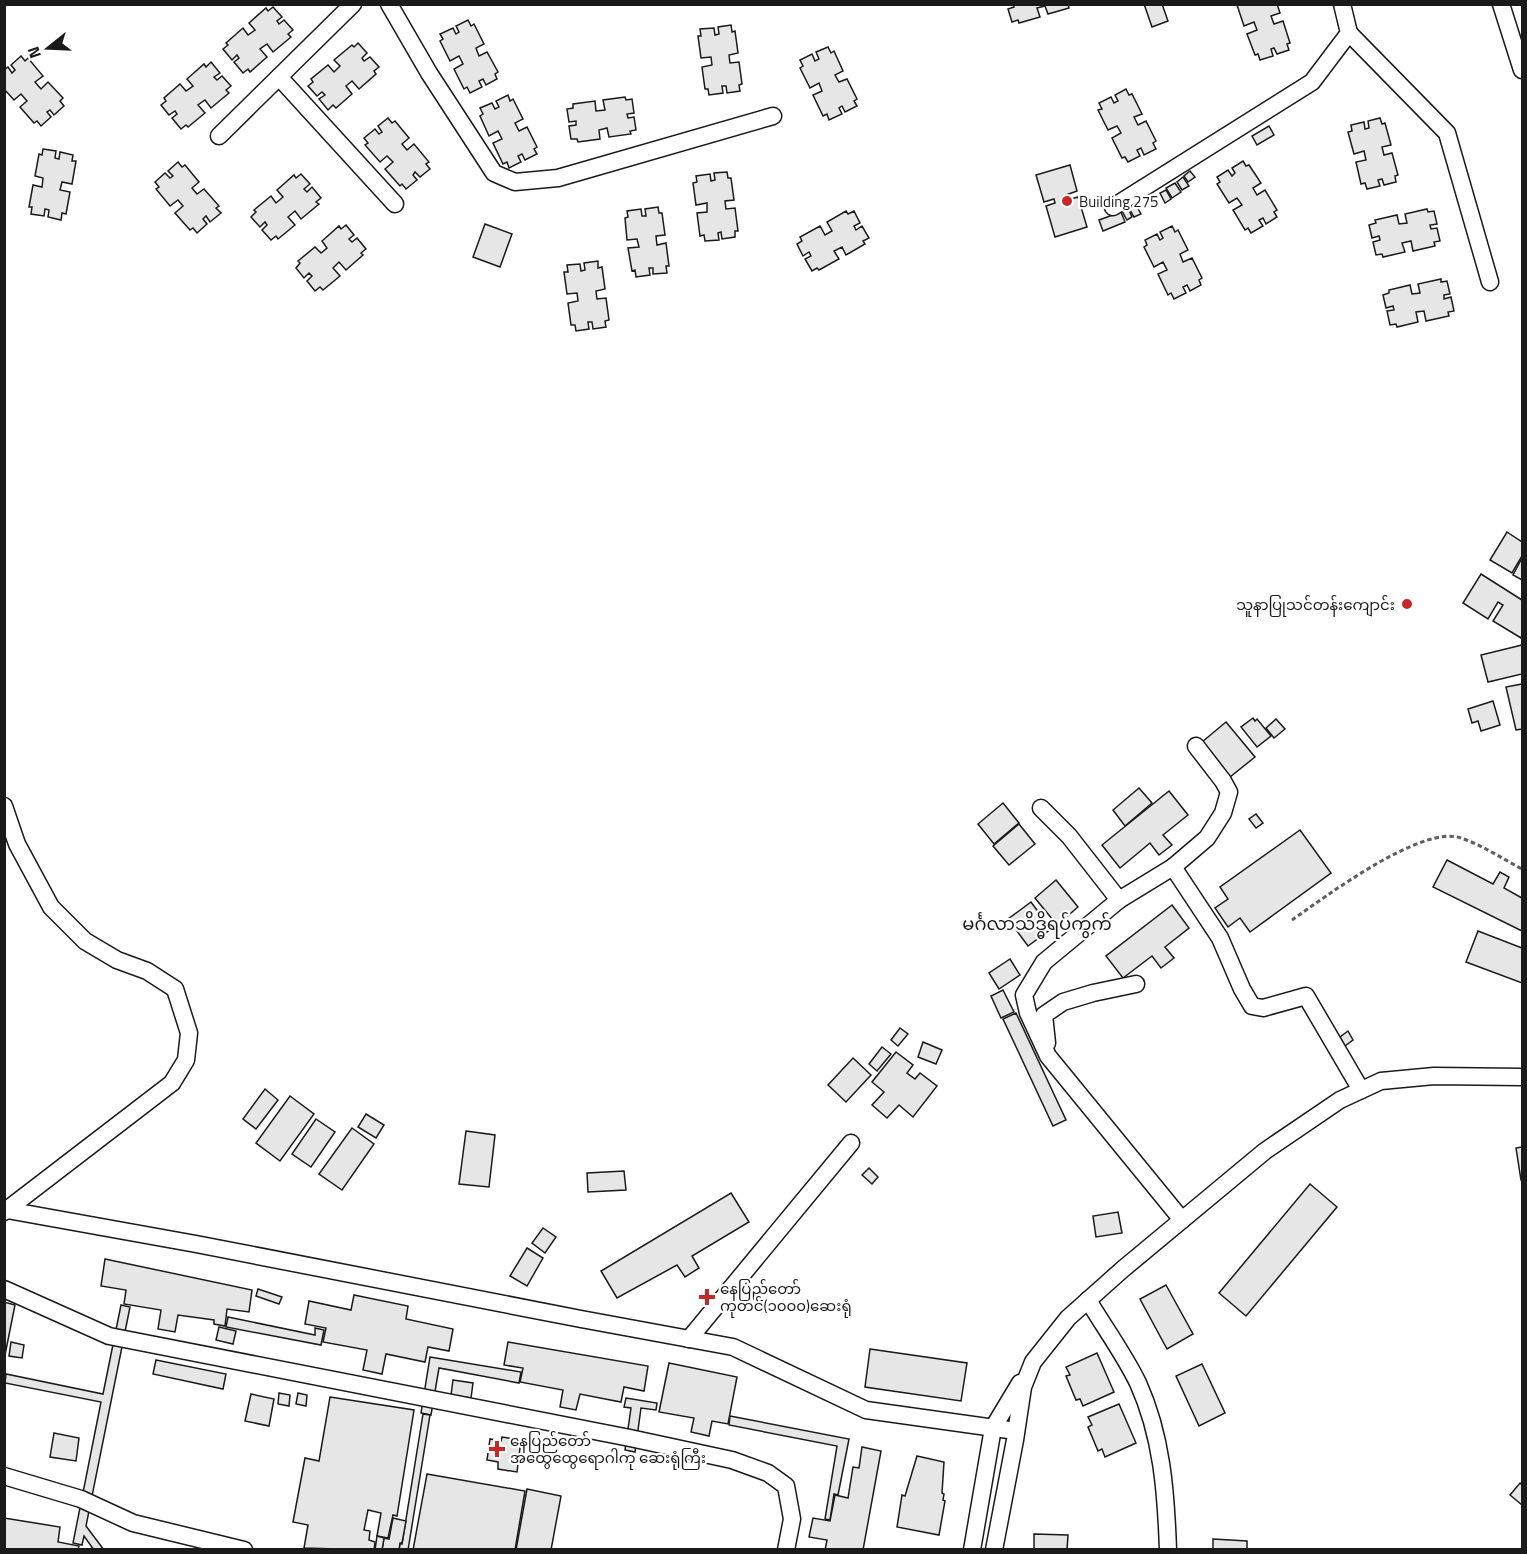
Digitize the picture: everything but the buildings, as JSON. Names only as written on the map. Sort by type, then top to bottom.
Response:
[{"type":"street","points":[[219,136],[353,4]]},
{"type":"street","points":[[389,4],[429,72],[494,173],[515,182],[558,178],[773,117]]},
{"type":"street","points":[[1342,4],[1349,33],[1447,133],[1490,282]]},
{"type":"street","points":[[1500,4],[1522,70]]},
{"type":"street","points":[[1113,207],[1312,82],[1349,33]]},
{"type":"street","points":[[279,77],[395,204]]},
{"type":"street","points":[[1182,1220],[1048,1056],[1028,1013],[1024,995],[1044,962],[1119,900],[1173,867],[1207,838],[1223,813],[1229,792],[1196,746]]},
{"type":"street","points":[[4,806],[17,844],[51,907],[85,941],[117,960],[147,971],[175,989],[189,1033],[186,1060],[172,1083],[6,1211]]},
{"type":"street","points":[[1041,807],[1069,836],[1119,900]]},
{"type":"street","points":[[1173,867],[1220,938],[1252,1006],[1263,1008],[1306,996],[1361,1090]]},
{"type":"street","points":[[1048,1056],[1044,1015],[1063,1002],[1136,984]]},
{"type":"street","points":[[972,1550],[993,1428],[1033,1362],[1068,1318],[1088,1300],[1265,1151],[1340,1100],[1381,1081],[1434,1076],[1522,1077]]},
{"type":"street","points":[[689,1339],[850,1143]]},
{"type":"street","points":[[6,1211],[196,1244],[733,1347],[866,1410],[1016,1431]]},
{"type":"street","points":[[4,1289],[109,1336],[732,1460],[768,1473],[786,1486],[792,1520],[786,1550]]},
{"type":"street","points":[[1088,1300],[1138,1383],[1160,1447],[1167,1500],[1168,1550]]},
{"type":"street","points":[[994,1550],[1023,1388],[1033,1362]]},
{"type":"street","points":[[4,1476],[81,1499],[133,1523],[224,1547],[244,1550]]},
{"type":"path","points":[[1292,920],[1351,879],[1400,850],[1434,838],[1460,837],[1522,869]]},
{"type":"place","name":"Building 275","points":[[1067,201]]},
{"type":"place","name":"သူနာပြုသင်တန်းကျောင်း","points":[[1407,604]]},
{"type":"place","name":"နေပြည်တော် ကုတင်(၁၀၀၀)ဆေးရုံ","points":[[707,1297]]},
{"type":"place","name":"နေပြည်တော် အထွေထွေရောဂါကု ဆေးရုံကြီး","points":[[497,1449]]},
{"type":"district","name":"မင်္ဂလာသိဒ္ဓိရပ်ကွက်","points":[[1037,923]]}]
